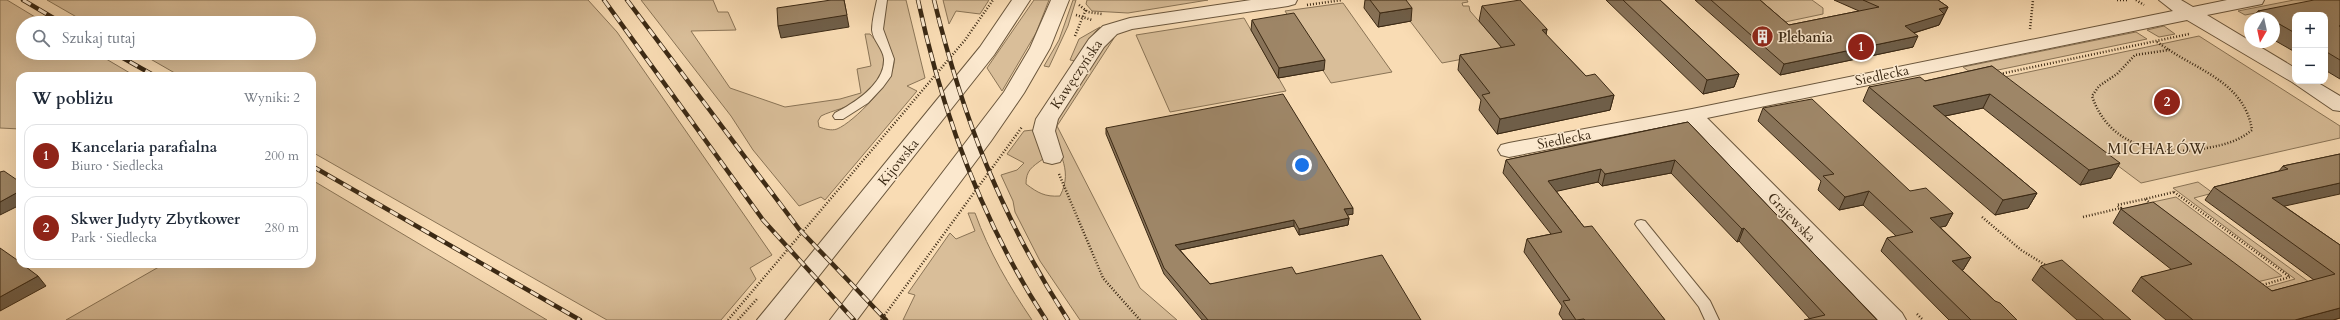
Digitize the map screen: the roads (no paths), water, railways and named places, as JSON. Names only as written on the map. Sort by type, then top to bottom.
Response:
[{"type":"street","name":"Kijowska","points":[[770,320],[987,51],[1021,0]]},
{"type":"street","points":[[843,320],[1008,101],[1040,50],[1052,26],[1060,0]]},
{"type":"street","name":"Kawęczyńska","points":[[1052,157],[1044,131],[1047,119],[1096,43],[1105,33],[1130,24],[1288,0]]},
{"type":"street","points":[[2168,0],[2292,75]]},
{"type":"street","name":"Siedlecka","points":[[1509,150],[1692,115],[2255,0]]},
{"type":"street","points":[[2306,84],[2340,105]]},
{"type":"street","name":"Grajewska","points":[[1692,115],[1902,315]]},
{"type":"lane","points":[[839,116],[853,109],[867,98],[887,71],[889,59],[878,33],[882,0]]},
{"type":"lane","points":[[1641,224],[1705,305],[1712,320]]},
{"type":"railway","points":[[23,0],[50,16]]},
{"type":"railway","points":[[604,0],[763,220],[854,320]]},
{"type":"railway","points":[[627,0],[799,229],[886,320]]},
{"type":"railway","points":[[918,0],[939,84],[967,166],[1003,245],[1023,283],[1046,320]]},
{"type":"railway","points":[[934,0],[945,43],[971,126],[987,166],[1023,243],[1044,282],[1068,320]]},
{"type":"railway","points":[[126,60],[148,72]]},
{"type":"railway","points":[[316,168],[580,320]]},
{"type":"place","name":"Plebania","points":[[1762,37]]},
{"type":"place","name":"Kancelaria parafialna","points":[[1861,47]]},
{"type":"place","name":"Skwer Judyty Zbytkower","points":[[2167,102]]},
{"type":"district","name":"MICHAŁÓW","points":[[2157,149]]}]
